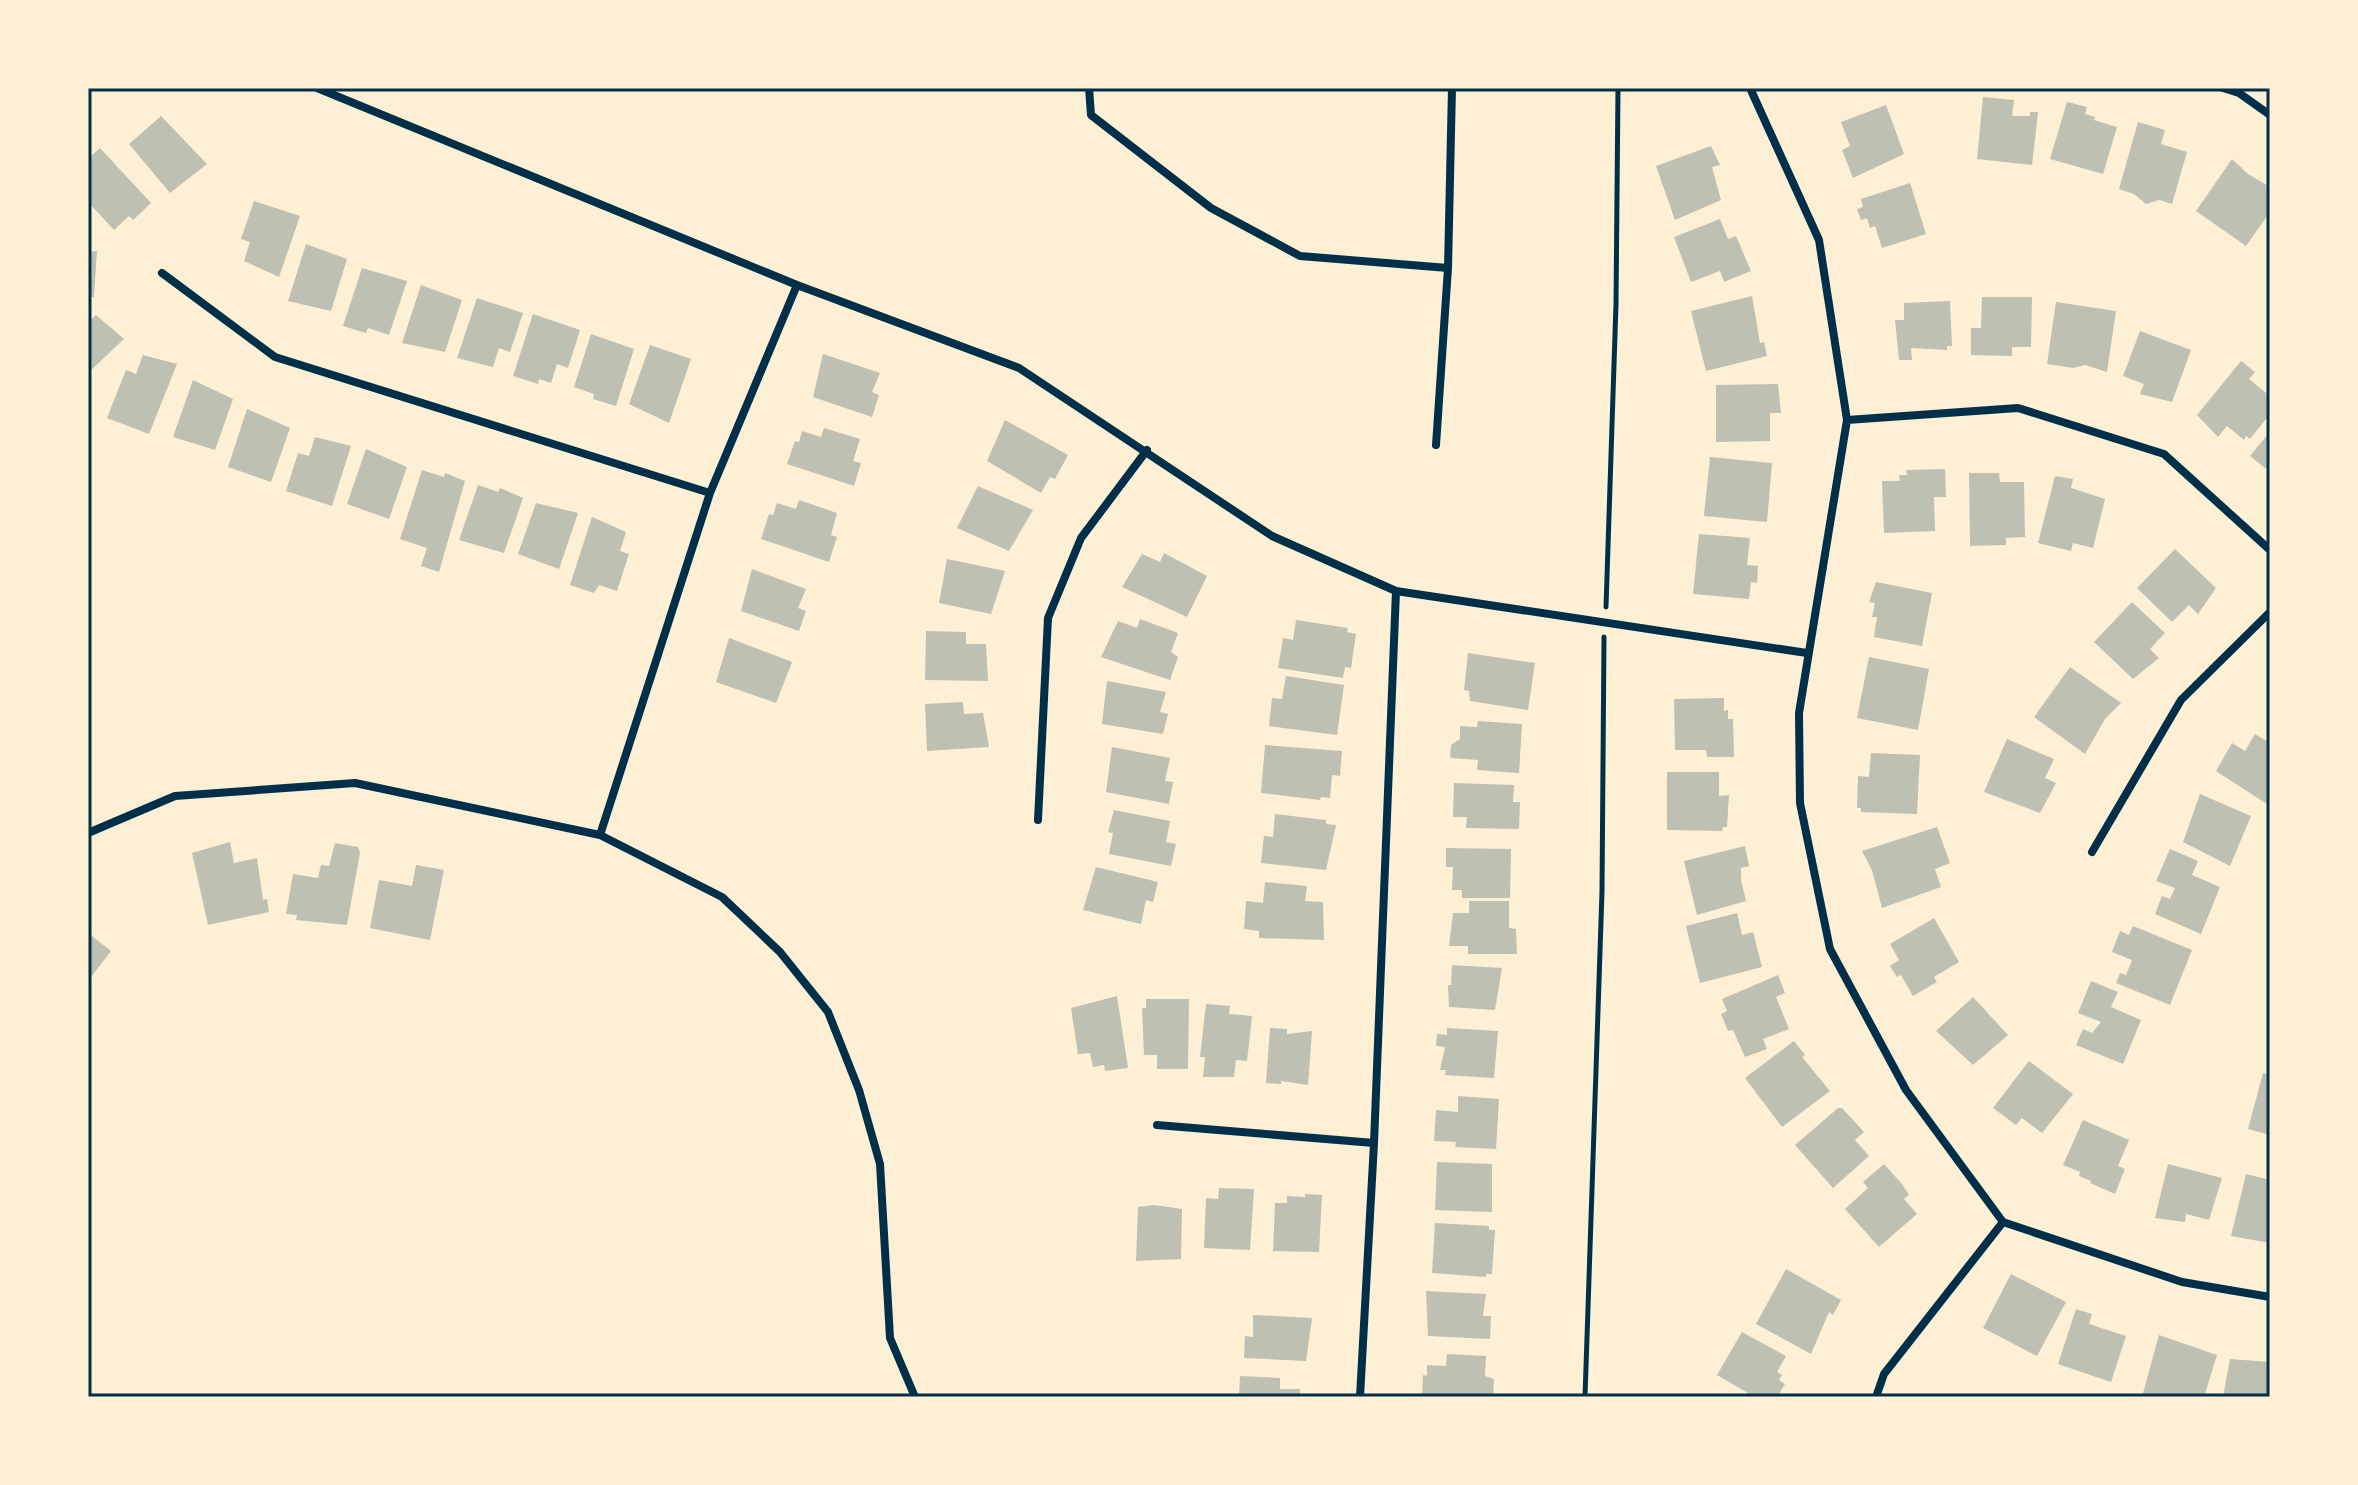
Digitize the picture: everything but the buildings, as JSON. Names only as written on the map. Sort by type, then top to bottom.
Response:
[{"type":"street","points":[[317,88],[797,285],[1019,368],[1147,450],[1272,536],[1396,591],[1807,653]]},
{"type":"street","points":[[1089,88],[1091,115],[1151,164],[1211,208],[1300,256],[1448,268]]},
{"type":"street","points":[[1436,445],[1448,268],[1452,88]]},
{"type":"street","points":[[1750,88],[1819,240],[1847,420],[1799,713],[1800,803],[1830,949],[1906,1090],[2003,1222],[2182,1282],[2270,1297]]},
{"type":"street","points":[[2223,88],[2239,93],[2270,115]]},
{"type":"street","points":[[162,273],[275,357],[710,493]]},
{"type":"street","points":[[600,835],[710,493],[797,285]]},
{"type":"street","points":[[1847,420],[2018,408],[2164,454],[2270,550]]},
{"type":"street","points":[[1038,820],[1048,618],[1081,538],[1147,450]]},
{"type":"street","points":[[1360,1397],[1374,1143],[1396,591]]},
{"type":"street","points":[[2092,852],[2181,700],[2270,612]]},
{"type":"street","points":[[88,833],[175,796],[355,783],[600,835],[722,897],[780,952],[828,1012],[859,1090],[880,1164],[890,1338],[915,1397]]},
{"type":"street","points":[[1157,1125],[1374,1143]]},
{"type":"street","points":[[1876,1397],[1884,1374],[2003,1222]]},
{"type":"path","points":[[1585,1397],[1602,892],[1604,623],[1615,335],[1618,88]]}]
